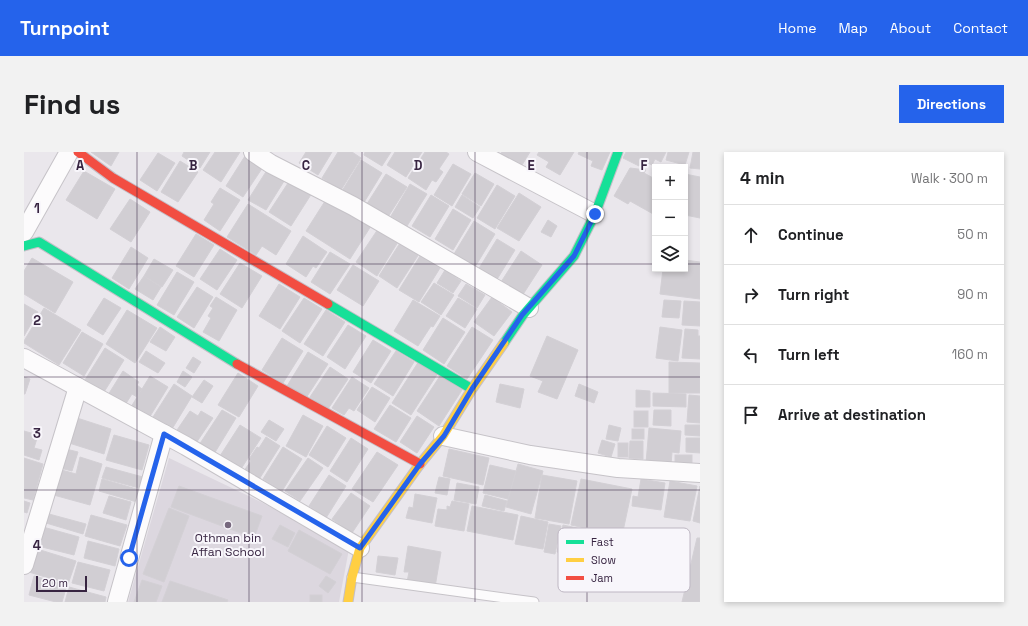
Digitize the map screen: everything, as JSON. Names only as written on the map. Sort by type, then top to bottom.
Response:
[{"type":"street","points":[[24,232],[69,152]]},
{"type":"street","points":[[78,152],[113,178],[472,389]]},
{"type":"street","points":[[253,152],[271,164],[353,206],[529,308]]},
{"type":"street","points":[[476,152],[595,214]]},
{"type":"street","points":[[348,602],[352,577],[360,548],[420,464],[444,436],[472,389],[522,315],[574,256],[595,214],[618,152]]},
{"type":"street","points":[[24,246],[39,242],[244,368],[420,464]]},
{"type":"street","points":[[24,358],[164,434],[360,548]]},
{"type":"street","points":[[24,565],[78,387]]},
{"type":"street","points":[[117,602],[164,434]]},
{"type":"street","points":[[444,436],[530,455],[611,467],[700,472]]},
{"type":"lane","points":[[352,577],[534,602]]},
{"type":"shaded area","name":"Othman bin Affan School","points":[[169,458],[261,502],[349,549],[339,602],[128,602]]},
{"type":"building","points":[[91,152],[119,152],[111,166]]},
{"type":"building","points":[[184,152],[210,152],[200,168],[182,156]]},
{"type":"building","points":[[215,152],[240,152],[221,182],[203,170]]},
{"type":"building","points":[[306,152],[332,152],[318,175],[299,163]]},
{"type":"building","points":[[338,152],[352,152],[361,158],[341,190],[322,178]]},
{"type":"building","points":[[365,152],[391,152],[382,166],[364,155]]},
{"type":"building","points":[[395,152],[422,152],[406,177],[387,165]]},
{"type":"building","points":[[425,152],[446,152],[449,154],[439,169],[443,172],[436,182],[432,180],[426,190],[408,178]]},
{"type":"building","points":[[502,152],[530,152],[519,170],[498,158]]},
{"type":"building","points":[[539,152],[574,152],[560,175],[546,167],[549,162],[537,155]]},
{"type":"building","points":[[579,152],[610,152],[602,170],[591,166],[593,161],[578,154]]},
{"type":"building","points":[[626,152],[666,152],[661,162],[655,159],[652,165],[641,160],[639,166],[623,158]]},
{"type":"building","points":[[668,152],[689,152],[685,164],[666,160]]},
{"type":"building","points":[[693,152],[700,152],[700,169],[690,168]]},
{"type":"building","points":[[158,153],[175,163],[157,191],[140,180]]},
{"type":"building","points":[[245,156],[263,167],[243,197],[226,186]]},
{"type":"building","points":[[361,160],[382,173],[363,204],[342,191]]},
{"type":"building","points":[[180,161],[198,172],[178,202],[161,192]]},
{"type":"building","points":[[453,164],[471,174],[452,206],[434,195]]},
{"type":"building","points":[[269,167],[286,178],[266,210],[248,200]]},
{"type":"building","points":[[630,168],[646,170],[644,173],[652,177],[652,213],[630,201],[628,204],[614,196]]},
{"type":"building","points":[[84,171],[115,189],[97,219],[66,200]]},
{"type":"building","points":[[475,173],[494,184],[481,206],[462,194]]},
{"type":"building","points":[[386,174],[407,187],[386,220],[365,207]]},
{"type":"building","points":[[688,175],[700,177],[700,218],[688,216]]},
{"type":"building","points":[[290,180],[312,193],[291,226],[269,212]]},
{"type":"building","points":[[410,184],[427,194],[407,226],[391,216]]},
{"type":"building","points":[[497,185],[515,196],[495,229],[477,218]]},
{"type":"building","points":[[220,188],[240,200],[220,231],[204,220],[214,204],[211,202]]},
{"type":"building","points":[[519,193],[541,207],[519,241],[497,228]]},
{"type":"building","points":[[431,195],[449,206],[430,237],[412,226]]},
{"type":"building","points":[[462,195],[480,207],[473,218],[455,207]]},
{"type":"building","points":[[327,198],[371,226],[350,259],[306,231]]},
{"type":"building","points":[[130,199],[150,212],[131,242],[110,229]]},
{"type":"building","points":[[248,204],[291,231],[276,255],[262,246],[256,255],[227,237]]},
{"type":"building","points":[[453,209],[471,220],[453,250],[435,239]]},
{"type":"building","points":[[548,220],[557,226],[551,237],[541,232]]},
{"type":"building","points":[[474,221],[495,234],[475,267],[454,254]]},
{"type":"building","points":[[378,229],[398,242],[377,276],[356,262]]},
{"type":"building","points":[[196,234],[214,245],[194,277],[176,266]]},
{"type":"building","points":[[303,236],[327,252],[316,268],[313,266],[306,277],[286,264]]},
{"type":"building","points":[[497,239],[515,250],[496,281],[478,270]]},
{"type":"building","points":[[400,243],[419,254],[397,288],[379,276]]},
{"type":"building","points":[[131,247],[148,258],[129,289],[112,278]]},
{"type":"building","points":[[220,249],[237,260],[217,290],[200,279]]},
{"type":"building","points":[[521,251],[542,265],[522,296],[501,282]]},
{"type":"building","points":[[330,252],[350,264],[330,294],[311,282]]},
{"type":"building","points":[[420,256],[440,268],[419,302],[399,290]]},
{"type":"building","points":[[32,258],[73,282],[55,313],[24,294],[24,271]]},
{"type":"building","points":[[154,259],[173,270],[162,287],[144,276]]},
{"type":"building","points":[[688,260],[700,262],[700,299],[660,294],[663,272],[688,272]]},
{"type":"building","points":[[240,263],[262,276],[242,308],[220,294]]},
{"type":"building","points":[[353,265],[379,281],[363,306],[337,290]]},
{"type":"building","points":[[445,270],[461,281],[453,293],[437,283]]},
{"type":"building","points":[[177,272],[194,282],[174,315],[157,305]]},
{"type":"building","points":[[144,276],[161,287],[153,300],[135,289]]},
{"type":"building","points":[[434,283],[454,295],[441,315],[421,302]]},
{"type":"building","points":[[279,284],[300,297],[280,329],[259,316]]},
{"type":"building","points":[[466,284],[485,295],[477,308],[458,296]]},
{"type":"building","points":[[197,287],[213,297],[194,328],[177,317]]},
{"type":"building","points":[[216,297],[237,310],[219,341],[203,332],[211,318],[208,316],[213,308],[210,306]]},
{"type":"building","points":[[492,297],[512,312],[494,336],[474,322]]},
{"type":"building","points":[[104,298],[121,308],[103,335],[87,325]]},
{"type":"building","points":[[304,298],[322,309],[300,343],[282,331]]},
{"type":"building","points":[[458,298],[477,309],[465,328],[446,316]]},
{"type":"building","points":[[413,300],[440,316],[433,327],[431,326],[418,346],[394,331]]},
{"type":"building","points":[[664,300],[681,301],[679,318],[662,317]]},
{"type":"building","points":[[684,301],[700,302],[700,326],[682,325]]},
{"type":"building","points":[[24,304],[38,312],[24,336]]},
{"type":"building","points":[[44,308],[81,330],[59,365],[24,343]]},
{"type":"building","points":[[127,310],[157,328],[135,363],[106,344]]},
{"type":"building","points":[[326,310],[345,322],[323,356],[304,344]]},
{"type":"building","points":[[443,318],[465,332],[444,364],[423,350]]},
{"type":"building","points":[[348,325],[366,336],[345,369],[327,357]]},
{"type":"building","points":[[160,327],[175,337],[166,351],[150,342]]},
{"type":"building","points":[[472,327],[493,340],[467,379],[447,366]]},
{"type":"building","points":[[660,327],[682,330],[678,361],[656,358]]},
{"type":"building","points":[[685,329],[698,330],[698,336],[700,336],[700,359],[682,358]]},
{"type":"building","points":[[82,332],[103,344],[84,376],[63,363]]},
{"type":"building","points":[[547,336],[578,350],[557,399],[538,392],[543,381],[530,376]]},
{"type":"building","points":[[282,338],[303,351],[283,383],[262,370]]},
{"type":"building","points":[[373,340],[391,351],[371,383],[353,372]]},
{"type":"building","points":[[105,348],[124,360],[104,392],[85,380]]},
{"type":"building","points":[[146,351],[165,363],[158,373],[139,362]]},
{"type":"building","points":[[396,351],[414,362],[393,396],[374,384]]},
{"type":"building","points":[[308,352],[328,364],[306,398],[287,386]]},
{"type":"building","points":[[193,357],[201,362],[194,373],[186,368]]},
{"type":"building","points":[[419,361],[438,373],[411,415],[392,403]]},
{"type":"building","points":[[669,362],[700,363],[700,393],[669,393]]},
{"type":"building","points":[[330,367],[348,379],[328,409],[310,397]]},
{"type":"building","points":[[123,371],[139,382],[137,385],[142,389],[137,397],[132,394],[125,405],[108,395]]},
{"type":"building","points":[[183,371],[192,377],[185,387],[177,382]]},
{"type":"building","points":[[238,373],[258,386],[239,417],[218,405]]},
{"type":"building","points":[[150,376],[168,387],[149,418],[131,407]]},
{"type":"building","points":[[440,376],[462,390],[439,426],[417,411]]},
{"type":"building","points":[[24,377],[30,379],[25,394],[24,394]]},
{"type":"building","points":[[352,377],[369,388],[354,411],[349,408],[344,415],[332,408]]},
{"type":"building","points":[[204,380],[213,386],[202,403],[192,397]]},
{"type":"building","points":[[174,384],[192,396],[172,429],[153,417]]},
{"type":"building","points":[[500,384],[524,389],[520,408],[496,402]]},
{"type":"building","points":[[579,384],[598,392],[594,403],[575,396]]},
{"type":"building","points":[[372,387],[390,398],[375,422],[357,410]]},
{"type":"building","points":[[636,390],[650,391],[650,407],[636,407]]},
{"type":"building","points":[[653,393],[686,394],[686,407],[653,406]]},
{"type":"building","points":[[689,395],[700,396],[700,423],[687,422]]},
{"type":"building","points":[[390,405],[411,418],[396,442],[374,429]]},
{"type":"building","points":[[222,410],[236,418],[214,454],[199,445]]},
{"type":"building","points":[[654,410],[671,410],[671,426],[653,425]]},
{"type":"building","points":[[190,411],[198,416],[201,411],[213,418],[194,446],[175,433]]},
{"type":"building","points":[[634,411],[648,411],[648,427],[634,427]]},
{"type":"building","points":[[303,415],[323,426],[306,457],[286,446]]},
{"type":"building","points":[[417,416],[434,427],[417,453],[400,442]]},
{"type":"building","points":[[74,417],[111,429],[104,454],[66,442]]},
{"type":"building","points":[[269,420],[284,429],[276,441],[261,432]]},
{"type":"building","points":[[240,425],[261,438],[239,472],[218,459]]},
{"type":"building","points":[[609,425],[621,428],[618,441],[606,439]]},
{"type":"building","points":[[685,425],[700,425],[700,436],[685,435]]},
{"type":"building","points":[[327,426],[346,438],[328,467],[309,455]]},
{"type":"building","points":[[649,428],[681,431],[679,453],[672,452],[671,465],[646,463]]},
{"type":"building","points":[[632,429],[644,429],[644,439],[632,439]]},
{"type":"building","points":[[24,431],[38,435],[34,448],[42,450],[39,460],[24,455]]},
{"type":"building","points":[[114,435],[149,445],[142,470],[106,460]]},
{"type":"building","points":[[266,437],[280,446],[258,481],[243,472],[251,461],[249,459]]},
{"type":"building","points":[[351,438],[368,449],[347,482],[330,471]]},
{"type":"building","points":[[686,438],[700,438],[700,453],[686,452]]},
{"type":"building","points":[[602,440],[615,444],[611,457],[598,453]]},
{"type":"building","points":[[630,441],[643,441],[643,459],[629,458]]},
{"type":"building","points":[[618,443],[628,443],[628,457],[618,457]]},
{"type":"building","points":[[283,447],[302,459],[282,491],[263,479]]},
{"type":"building","points":[[66,449],[78,452],[72,471],[60,468]]},
{"type":"building","points":[[449,449],[489,458],[483,485],[443,476]]},
{"type":"building","points":[[377,452],[398,465],[373,502],[352,489]]},
{"type":"building","points":[[675,455],[692,455],[692,467],[675,467]]},
{"type":"building","points":[[80,457],[102,464],[90,505],[50,494],[58,469],[76,474]]},
{"type":"building","points":[[24,458],[43,464],[33,500],[24,498]]},
{"type":"building","points":[[308,458],[323,468],[300,501],[285,491]]},
{"type":"building","points":[[518,464],[543,471],[531,514],[506,507]]},
{"type":"building","points":[[490,465],[516,471],[508,499],[483,493]]},
{"type":"building","points":[[106,467],[143,477],[139,488],[102,478]]},
{"type":"building","points":[[329,475],[346,486],[326,518],[309,506]]},
{"type":"building","points":[[542,475],[577,481],[569,524],[535,518]]},
{"type":"building","points":[[439,477],[450,479],[447,495],[435,493]]},
{"type":"building","points":[[102,479],[140,490],[137,502],[99,491]]},
{"type":"building","points":[[581,479],[632,489],[624,528],[585,528],[571,525]]},
{"type":"building","points":[[641,479],[665,483],[661,510],[632,506],[633,496],[638,497]]},
{"type":"building","points":[[670,481],[697,486],[690,521],[664,517]]},
{"type":"building","points":[[457,483],[479,487],[476,504],[454,500]]},
{"type":"building","points":[[179,486],[262,516],[254,538],[171,507]]},
{"type":"building","points":[[700,486],[700,523],[693,521]]},
{"type":"building","points":[[351,493],[370,506],[352,533],[332,519]]},
{"type":"building","points":[[415,494],[437,498],[432,523],[406,518],[409,507],[413,508]]},
{"type":"building","points":[[485,495],[507,501],[504,511],[482,506]]},
{"type":"building","points":[[109,496],[131,502],[126,520],[103,513]]},
{"type":"building","points":[[24,501],[30,503],[27,513],[24,512]]},
{"type":"building","points":[[452,501],[469,504],[464,531],[435,526],[438,509],[447,510],[447,506],[450,507]]},
{"type":"building","points":[[472,506],[518,515],[513,540],[467,531]]},
{"type":"building","points":[[169,508],[189,516],[164,582],[143,574]]},
{"type":"building","points":[[49,514],[86,524],[83,534],[46,523]]},
{"type":"building","points":[[91,515],[127,525],[120,546],[85,536]]},
{"type":"building","points":[[521,516],[548,522],[543,549],[515,544]]},
{"type":"building","points":[[549,524],[561,526],[561,528],[558,528],[558,540],[555,554],[544,552]]},
{"type":"building","points":[[280,525],[295,533],[288,547],[272,539]]},
{"type":"building","points":[[563,525],[577,528],[562,528]]},
{"type":"building","points":[[43,527],[79,537],[74,555],[38,546]]},
{"type":"building","points":[[299,530],[342,554],[330,574],[288,551]]},
{"type":"building","points":[[697,538],[700,538],[700,602],[682,602],[684,592],[690,592],[690,568]]},
{"type":"building","points":[[88,541],[119,549],[115,566],[84,558]]},
{"type":"building","points":[[408,546],[441,552],[435,587],[407,582],[409,572],[404,572]]},
{"type":"building","points":[[37,549],[76,561],[68,584],[29,572]]},
{"type":"building","points":[[378,556],[398,558],[395,575],[376,572]]},
{"type":"building","points":[[78,562],[110,570],[104,591],[72,583]]},
{"type":"building","points":[[34,576],[67,585],[62,602],[56,602],[29,595]]},
{"type":"building","points":[[326,576],[336,582],[328,593],[319,586]]},
{"type":"building","points":[[142,580],[162,586],[156,602],[134,602]]},
{"type":"building","points":[[170,581],[228,600],[227,602],[162,602]]},
{"type":"building","points":[[69,587],[106,597],[105,602],[65,602]]},
{"type":"building","points":[[310,595],[322,595],[322,602],[310,602]]},
{"type":"traffic: fast","points":[[504,343],[523,315],[574,256],[595,214],[618,152]]},
{"type":"traffic: fast","points":[[24,246],[39,242],[237,364]]},
{"type":"traffic: fast","points":[[328,304],[472,389]]},
{"type":"traffic: slow","points":[[348,602],[352,577],[360,548],[420,464],[443,436],[472,389],[504,343]]},
{"type":"traffic: jam","points":[[78,152],[113,178],[328,304]]},
{"type":"traffic: jam","points":[[237,364],[420,464]]},
{"type":"place","name":"Othman bin Affan School","points":[[228,525]]},
{"type":"route","points":[[129,558],[164,434],[360,548],[420,464],[444,436],[472,389],[522,315],[574,256],[595,214]]}]
